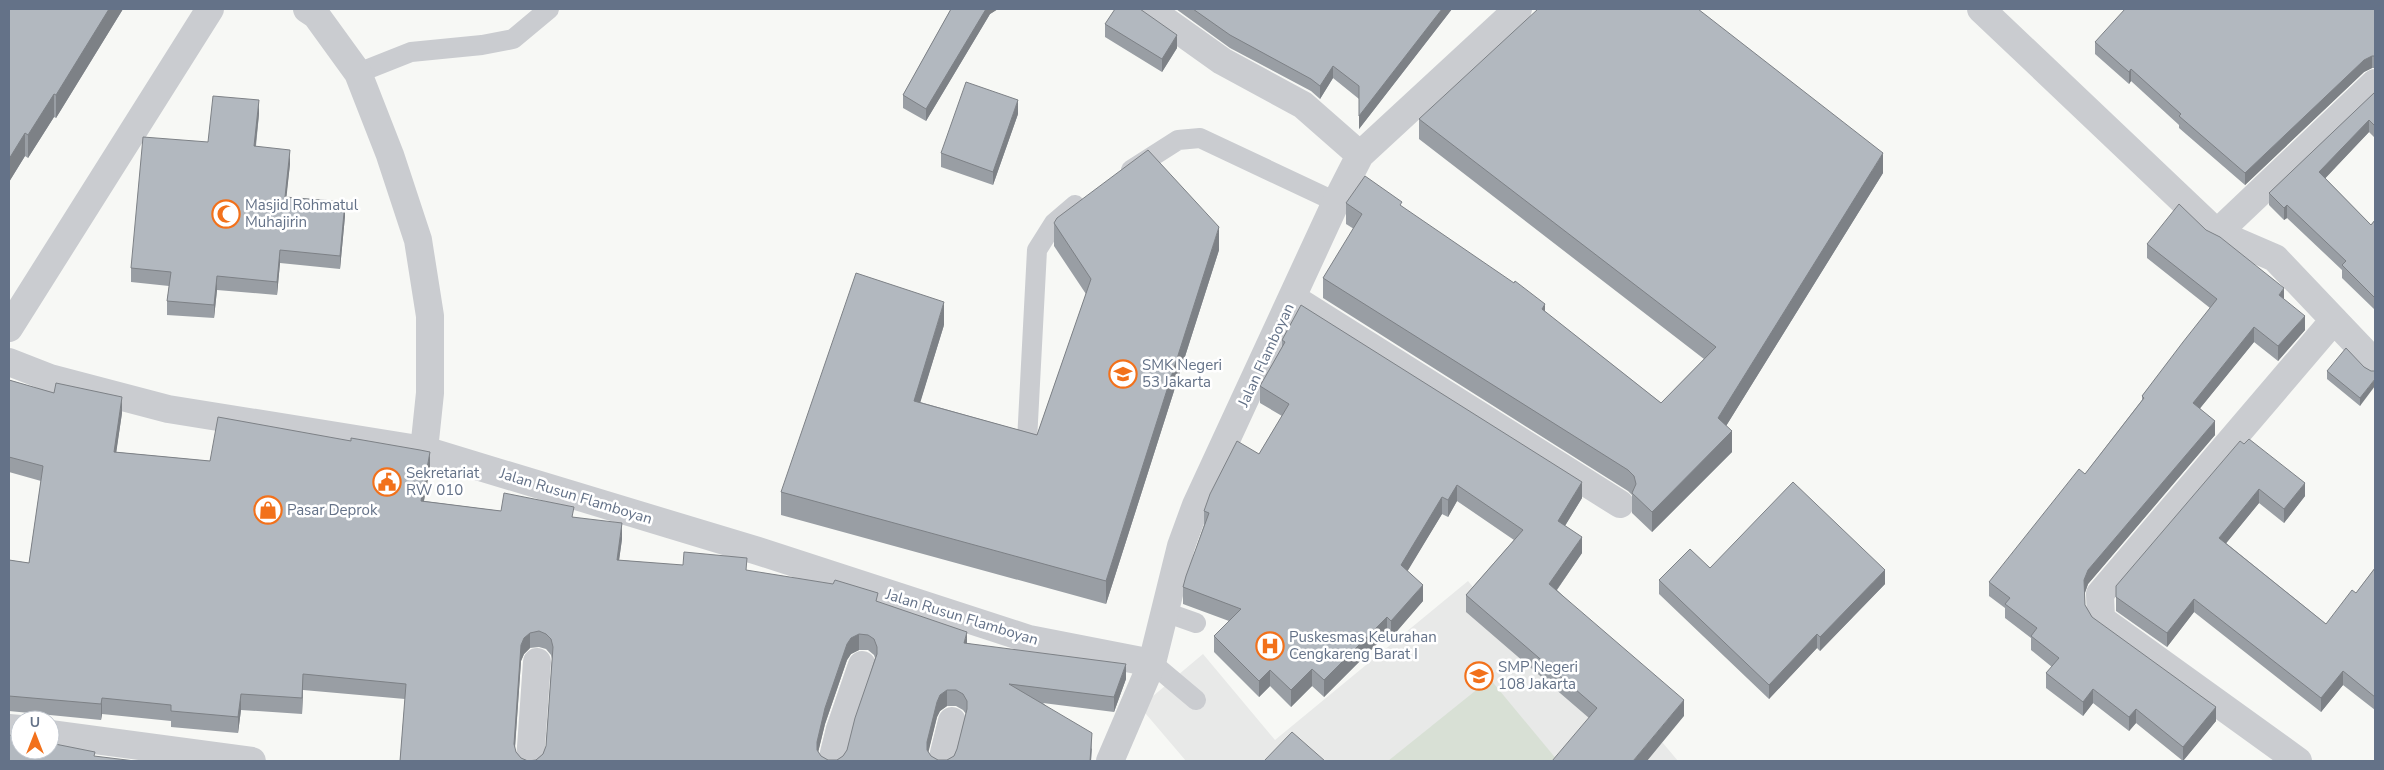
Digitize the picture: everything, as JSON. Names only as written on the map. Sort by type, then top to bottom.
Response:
[{"type":"street","points":[[9,328],[210,9]]},
{"type":"street","points":[[1149,9],[1222,61],[1303,106],[1360,155]]},
{"type":"street","name":"Jalan Flamboyan","points":[[1110,761],[1152,663],[1181,546],[1196,505],[1336,202],[1360,155],[1518,9]]},
{"type":"street","points":[[1981,9],[2217,233],[2275,258],[2375,363]]},
{"type":"street","points":[[314,11],[358,73],[390,155],[418,240],[430,316],[430,393],[424,450]]},
{"type":"street","points":[[2217,233],[2375,82]]},
{"type":"street","points":[[1293,298],[1620,504]]},
{"type":"street","points":[[2298,761],[2101,619],[2100,594],[2334,320]]},
{"type":"street","name":"Jalan Rusun Flamboyan","points":[[9,362],[50,378],[168,409],[424,450],[758,551],[1029,639],[1152,663]]},
{"type":"street","points":[[530,761],[538,662]]},
{"type":"street","points":[[832,761],[840,729],[862,665]]},
{"type":"street","points":[[942,761],[952,721]]},
{"type":"street","points":[[60,735],[239,761]]},
{"type":"lane","points":[[358,73],[411,52],[482,45],[513,39],[549,9]]},
{"type":"lane","points":[[1027,441],[1037,250],[1054,223],[1102,188],[1178,140],[1200,138],[1336,202]]},
{"type":"lane","points":[[1165,612],[1196,623]]},
{"type":"lane","points":[[1152,663],[1196,700]]},
{"type":"shaded area","name":"SMP Negeri 108 Jakarta","points":[[1468,581],[1497,616],[1532,587],[1678,761],[1186,761],[1140,707],[1203,654],[1275,740]]},
{"type":"shaded area","points":[[1490,679],[1558,761],[1388,761]]},
{"type":"building","points":[[9,9],[109,9],[56,95],[54,94],[28,135],[25,133],[9,159]]},
{"type":"building","points":[[951,9],[986,9],[926,109],[903,95]]},
{"type":"building","points":[[1115,9],[1140,9],[1177,35],[1162,59],[1105,24]]},
{"type":"building","points":[[1193,9],[1442,9],[1359,116],[1359,86],[1333,66],[1320,86],[1311,79],[1230,35]]},
{"type":"building","points":[[1538,9],[1698,9],[1883,153],[1718,418],[1732,431],[1652,512],[1632,493],[1636,484],[1634,476],[1628,470],[1323,278],[1362,214],[1346,203],[1365,176],[1402,202],[1400,205],[1514,283],[1515,281],[1545,304],[1542,309],[1661,403],[1716,347],[1419,119]]},
{"type":"building","points":[[2125,9],[2375,9],[2375,56],[2364,60],[2245,173],[2179,116],[2181,114],[2131,69],[2129,72],[2095,42]]},
{"type":"building","points":[[966,82],[1018,100],[993,172],[941,153]]},
{"type":"building","points":[[2375,92],[2375,124],[2369,120],[2319,172],[2371,225],[2375,220],[2375,298],[2342,265],[2346,261],[2287,205],[2284,208],[2269,193]]},
{"type":"building","name":"Masjid Rohmatul Muhajirin","points":[[213,96],[259,100],[254,146],[290,150],[285,197],[345,202],[340,256],[280,250],[277,282],[217,276],[214,305],[167,301],[171,272],[131,268],[143,137],[208,142]]},
{"type":"building","name":"SMK Negeri 53 Jakarta","points":[[1148,150],[1219,227],[1106,581],[781,492],[856,273],[944,302],[914,401],[1037,435],[1091,279],[1054,223],[1057,218]]},
{"type":"building","points":[[2179,204],[2206,230],[2220,237],[2284,288],[2279,295],[2305,316],[2278,346],[2254,327],[2193,403],[2215,421],[2088,570],[2084,580],[2085,605],[2092,617],[2216,707],[2183,747],[2136,709],[2129,717],[2093,689],[2083,702],[2046,673],[2059,658],[2031,636],[2037,628],[2005,604],[2010,598],[1989,582],[2079,469],[2085,474],[2217,299],[2147,244]]},
{"type":"building","points":[[1301,305],[1582,482],[1558,521],[1582,537],[1549,584],[1684,700],[1633,761],[1552,761],[1597,708],[1466,595],[1523,530],[1457,485],[1448,500],[1442,497],[1401,565],[1423,585],[1391,621],[1387,617],[1324,680],[1312,669],[1291,690],[1270,670],[1259,681],[1214,636],[1241,609],[1183,587],[1209,513],[1204,511],[1210,494],[1237,441],[1259,454],[1289,404],[1260,386],[1285,342],[1282,340]]},
{"type":"building","points":[[2346,348],[2364,367],[2375,371],[2375,379],[2360,398],[2327,371]]},
{"type":"building","points":[[9,380],[54,393],[56,383],[122,397],[114,452],[210,461],[218,417],[351,441],[351,438],[420,450],[430,452],[421,501],[501,511],[504,493],[574,507],[572,517],[622,523],[617,560],[683,565],[684,552],[747,558],[746,570],[833,584],[835,580],[878,593],[876,601],[967,632],[964,643],[1126,664],[1114,697],[1009,684],[1092,733],[1090,761],[528,761],[400,761],[406,684],[303,674],[302,698],[241,694],[238,717],[171,711],[171,705],[102,698],[101,704],[9,696],[9,560],[29,563],[43,466],[9,457]],"holes":[[[539,631],[551,639],[553,647],[546,746],[543,754],[536,760],[528,761],[521,758],[516,752],[514,744],[521,645],[524,638],[530,633]],[[859,634],[868,635],[874,639],[877,654],[855,718],[847,750],[837,760],[828,760],[821,756],[817,750],[817,742],[825,708],[847,644],[851,638]],[[947,690],[956,690],[963,694],[967,701],[967,709],[957,749],[954,756],[947,760],[938,760],[931,756],[927,750],[927,742],[940,695]]]},
{"type":"building","points":[[2249,439],[2305,483],[2284,509],[2259,489],[2219,538],[2326,624],[2352,590],[2356,593],[2375,568],[2375,697],[2343,671],[2321,698],[2194,599],[2167,633],[2116,597],[2116,586],[2240,441],[2244,444]]},
{"type":"building","points":[[1793,482],[1885,570],[1820,637],[1817,634],[1769,685],[1659,580],[1690,549],[1710,568]]},
{"type":"building","points":[[1292,732],[1325,761],[1264,761]]},
{"type":"building","points":[[9,735],[10,760],[60,760],[60,745],[95,752],[94,756],[135,761],[9,761]]},
{"type":"place","name":"Masjid Rohmatul Muhajirin","points":[[226,214]]},
{"type":"place","name":"SMK Negeri 53 Jakarta","points":[[1123,374]]},
{"type":"place","name":"Sekretariat RW 010","points":[[387,482]]},
{"type":"place","name":"Pasar Deprok","points":[[268,510]]},
{"type":"place","name":"Puskesmas Kelurahan Cengkareng Barat I","points":[[1270,646]]},
{"type":"place","name":"SMP Negeri 108 Jakarta","points":[[1479,676]]}]
